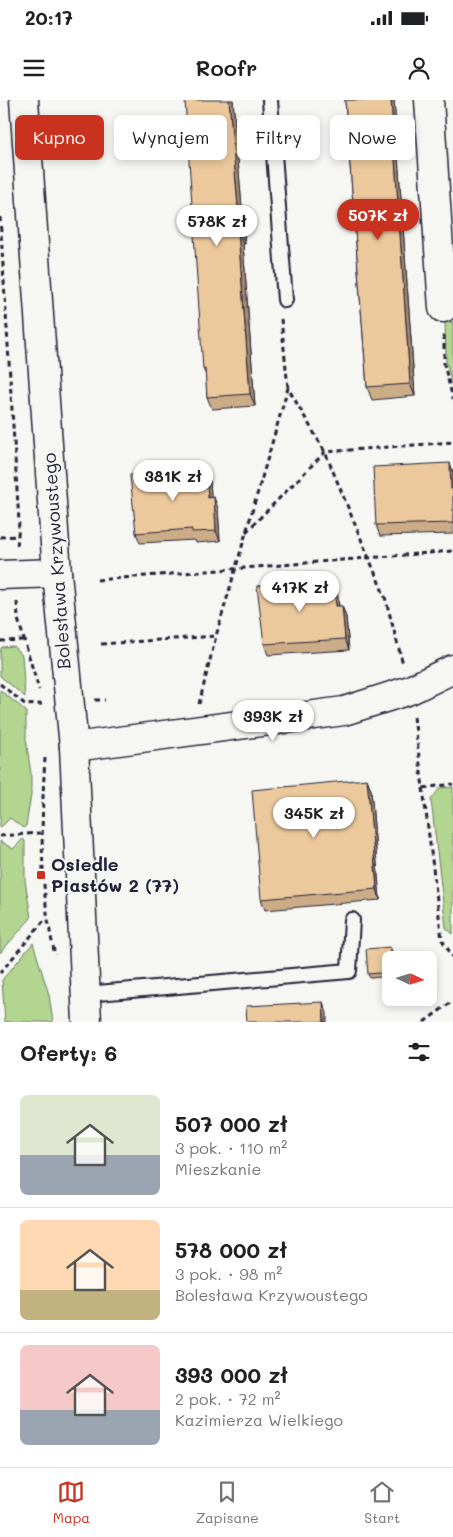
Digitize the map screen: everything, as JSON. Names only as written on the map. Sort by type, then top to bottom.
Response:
[{"type":"street","name":"Bolesława Krzywoustego","points":[[24,100],[58,573],[74,747],[88,1022]]},
{"type":"street","points":[[429,100],[443,308]]},
{"type":"street","points":[[8,575],[58,573]]},
{"type":"street","points":[[74,747],[344,711],[410,690],[453,668]]},
{"type":"lane","points":[[270,100],[285,300]]},
{"type":"lane","points":[[86,994],[349,971],[352,920]]},
{"type":"path","points":[[0,217],[19,522],[18,536],[8,575],[44,713]]},
{"type":"path","points":[[192,731],[216,636],[288,388],[281,319],[285,300]]},
{"type":"path","points":[[443,308],[444,364],[453,399]]},
{"type":"path","points":[[288,388],[325,452],[384,596],[410,690],[442,940],[453,957]]},
{"type":"path","points":[[246,532],[325,452],[453,442]]},
{"type":"path","points":[[0,537],[18,536]]},
{"type":"path","points":[[97,580],[453,551]]},
{"type":"path","points":[[101,644],[216,636]]},
{"type":"path","points":[[0,641],[24,640]]},
{"type":"path","points":[[0,684],[26,705],[43,704]]},
{"type":"path","points":[[45,756],[40,833],[46,918],[56,961]]},
{"type":"path","points":[[423,788],[453,784]]},
{"type":"path","points":[[0,836],[40,833]]},
{"type":"path","points":[[0,973],[46,918]]},
{"type":"path","points":[[424,1022],[453,1001]]},
{"type":"green space","points":[[445,322],[453,322],[453,387],[446,361]]},
{"type":"green space","points":[[13,646],[22,655],[25,697],[0,676],[0,650],[2,647]]},
{"type":"green space","points":[[0,690],[26,711],[26,739],[31,774],[31,794],[26,826],[23,828],[10,818],[0,828]]},
{"type":"green space","points":[[453,787],[453,934],[446,928],[431,800],[440,788]]},
{"type":"green space","points":[[23,839],[25,841],[25,880],[31,918],[0,953],[0,841],[13,849]]},
{"type":"green space","points":[[33,943],[49,995],[53,1022],[5,1022],[2,980]]},
{"type":"building","points":[[185,100],[229,100],[240,231],[238,231],[250,394],[207,397],[205,369],[203,369],[189,160],[227,160],[227,115],[186,115]]},
{"type":"building","points":[[345,100],[391,100],[392,115],[346,115]]},
{"type":"building","points":[[350,160],[395,160],[410,384],[367,387]]},
{"type":"building","points":[[450,463],[451,489],[453,489],[453,523],[376,525],[373,467]]},
{"type":"building","points":[[206,470],[208,498],[214,497],[216,531],[192,532],[192,529],[136,533],[130,475]]},
{"type":"building","points":[[333,580],[336,606],[342,606],[345,639],[264,644],[257,586]]},
{"type":"building","points":[[367,779],[377,889],[261,899],[252,790]]},
{"type":"building","points":[[390,947],[390,951],[382,951],[382,973],[368,974],[366,949]]},
{"type":"building","points":[[323,1002],[324,1022],[247,1022],[246,1006]]},
{"type":"place","name":"Osiedle Piastów 2 (77)","points":[[41,875]]}]
